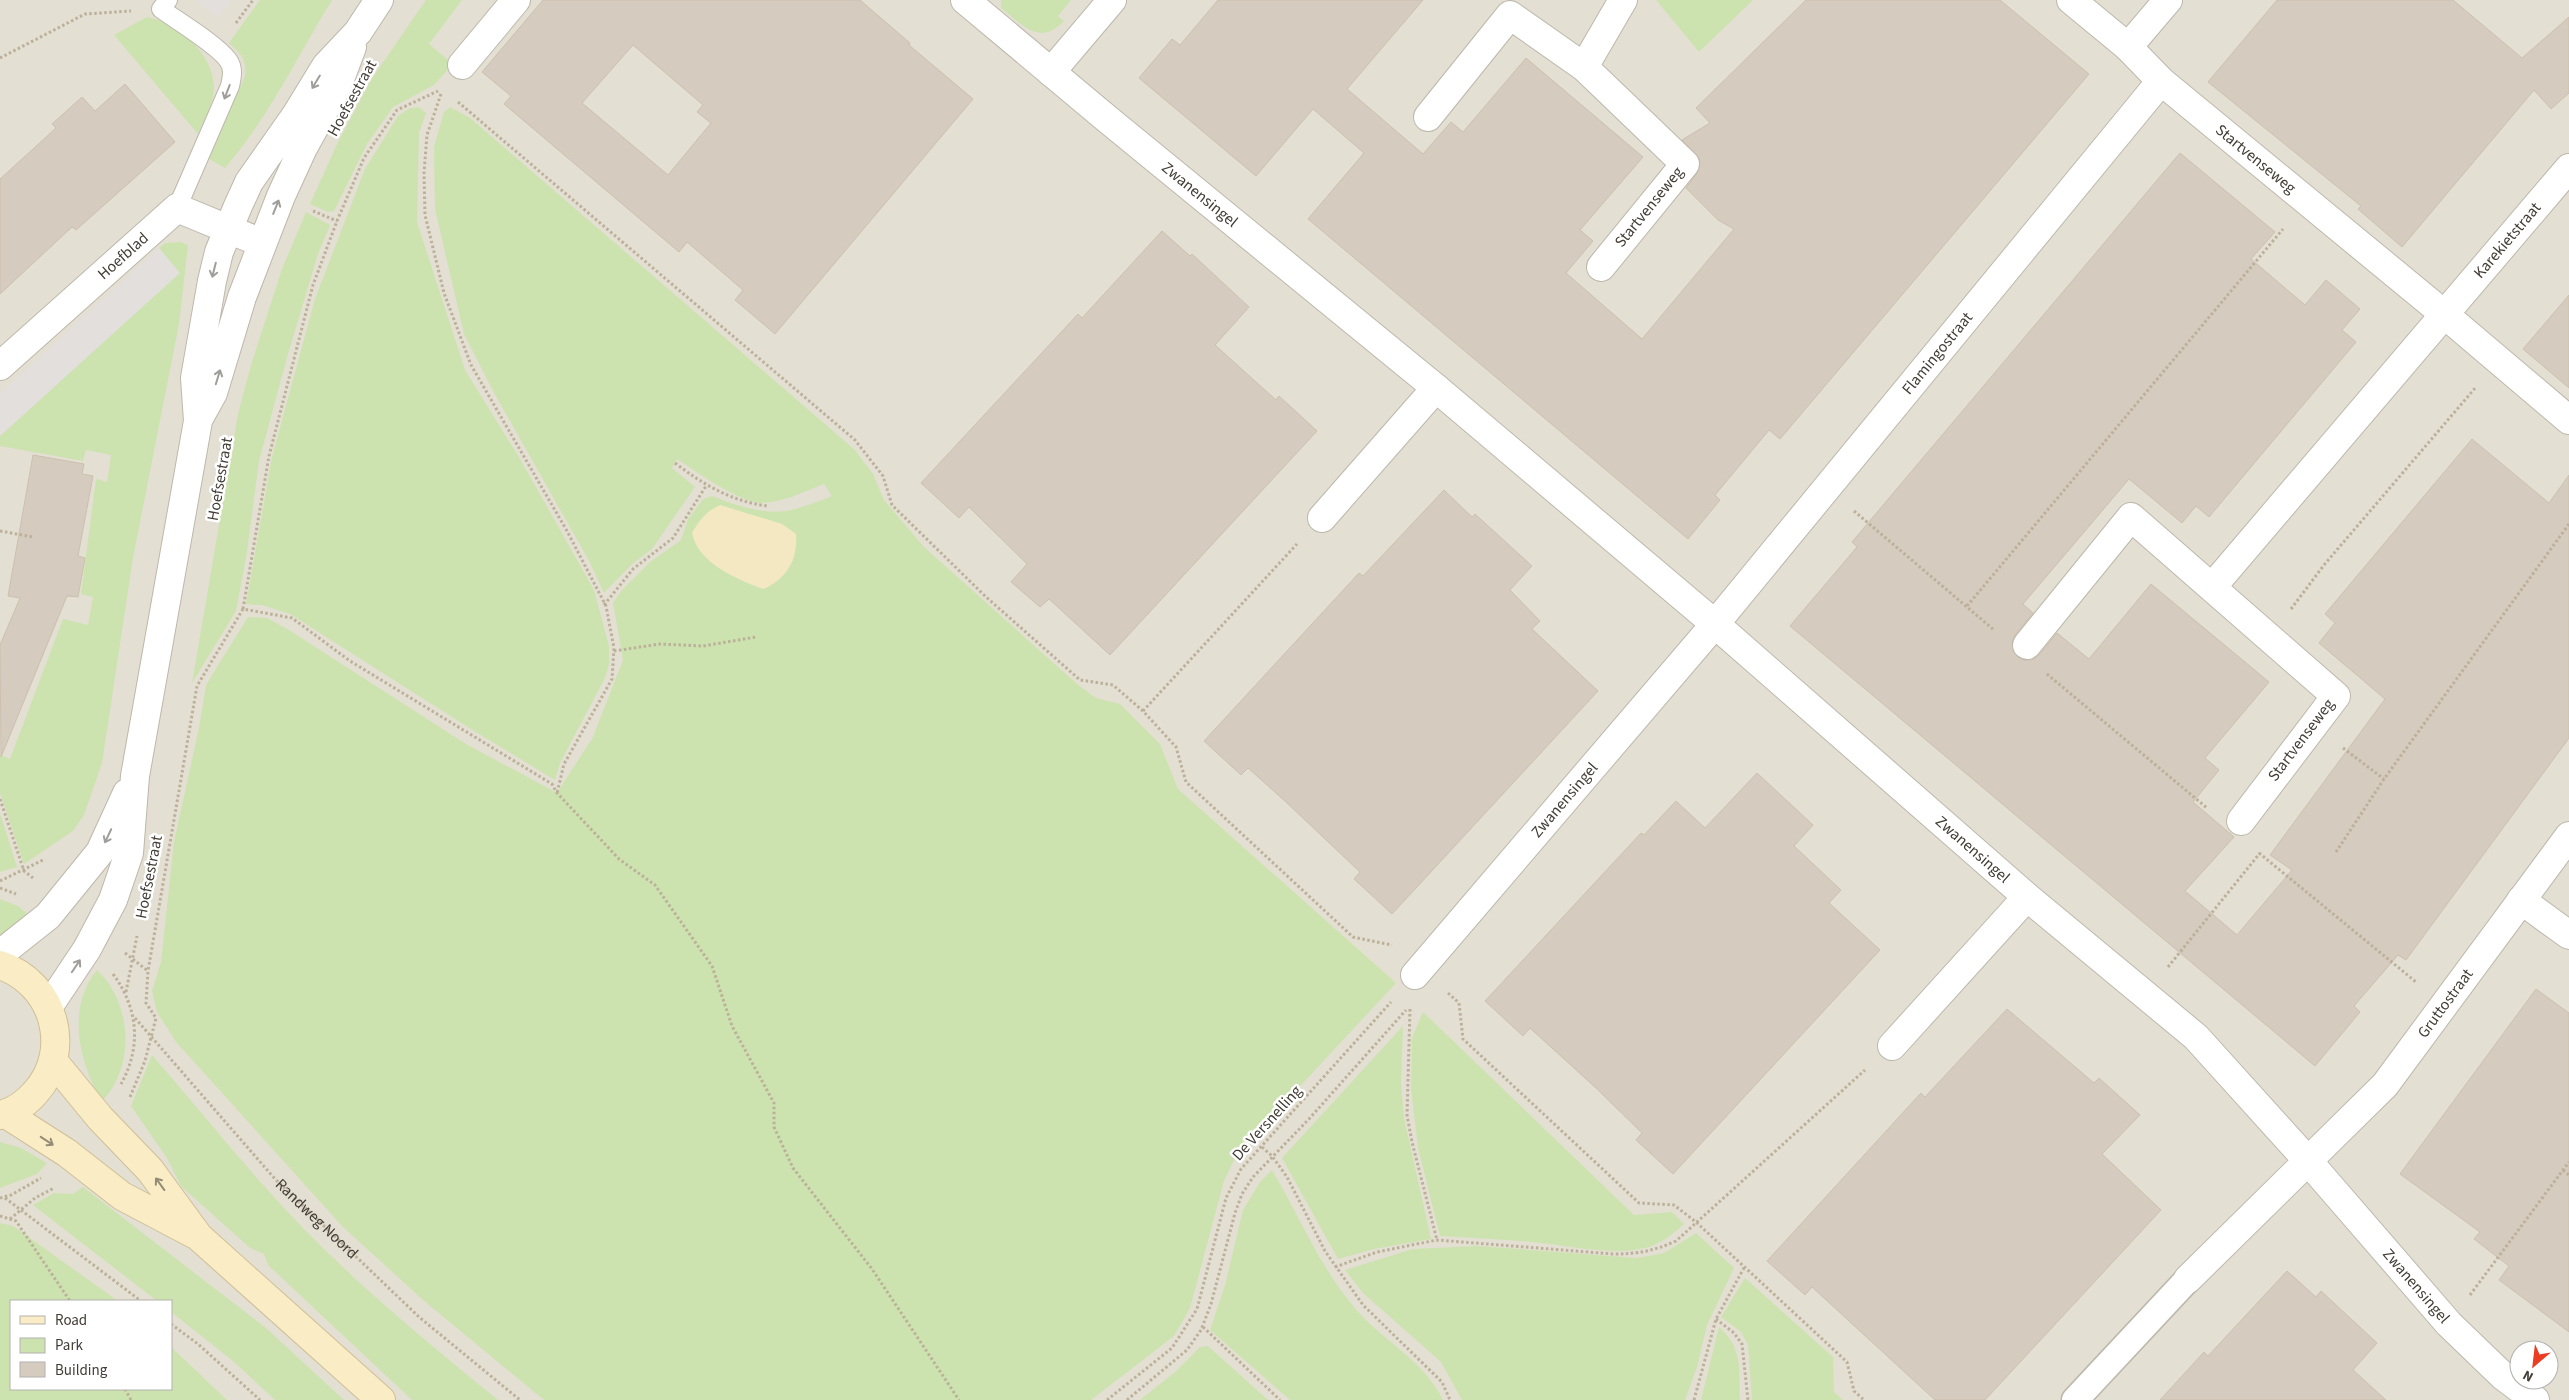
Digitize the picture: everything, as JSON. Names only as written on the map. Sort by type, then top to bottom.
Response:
[{"type":"main road","points":[[0,965],[15,970],[35,986],[49,1006],[56,1034],[54,1062],[43,1084],[27,1102],[3,1115],[85,1167],[122,1196],[199,1237]]},
{"type":"main road","points":[[54,1062],[115,1133],[150,1170],[199,1237],[381,1400]]},
{"type":"street","name":"Hoefsestraat","points":[[49,1006],[87,949],[113,900],[129,853],[135,776],[198,421],[195,378],[212,281],[228,229],[249,182],[292,122],[326,66],[358,32],[379,0]]},
{"type":"street","points":[[462,65],[516,0]]},
{"type":"street","name":"Zwanensingel","points":[[965,0],[1436,388],[1715,624],[2144,996],[2196,1037],[2308,1161],[2449,1324],[2503,1376],[2536,1400]]},
{"type":"street","points":[[1051,72],[1112,0]]},
{"type":"street","points":[[1584,67],[1623,0]]},
{"type":"street","name":"Startvenseweg","points":[[2071,0],[2128,48],[2161,81],[2444,314],[2569,420]]},
{"type":"street","points":[[2128,48],[2168,0]]},
{"type":"street","name":"Startvenseweg","points":[[1428,117],[1510,15],[1584,67],[1686,164],[1601,267]]},
{"type":"street","name":"Hoefsestraat","points":[[198,421],[214,393],[242,297],[262,243],[303,148],[337,87],[358,32]]},
{"type":"street","name":"Flamingostraat","points":[[1715,624],[2161,81]]},
{"type":"street","name":"Karekietstraat","points":[[2444,314],[2569,168]]},
{"type":"street","points":[[177,208],[262,243]]},
{"type":"street","name":"Hoefblad","points":[[0,366],[177,208]]},
{"type":"street","points":[[2213,586],[2444,314]]},
{"type":"street","points":[[1322,518],[1436,388]]},
{"type":"street","name":"Startvenseweg","points":[[2027,645],[2131,517],[2213,586],[2336,696],[2241,820]]},
{"type":"street","name":"Zwanensingel","points":[[1418,972],[1715,624]]},
{"type":"street","name":"Hoefsestraat","points":[[0,954],[48,916],[100,852],[135,776]]},
{"type":"street","name":"Gruttostraat","points":[[2308,1161],[2385,1085],[2569,836]]},
{"type":"street","points":[[1892,1046],[2027,896]]},
{"type":"street","points":[[2521,900],[2569,935]]},
{"type":"street","points":[[2075,1400],[2188,1279],[2308,1161]]},
{"type":"lane","points":[[165,5],[228,60],[232,68],[232,78],[177,208]]},
{"type":"path","points":[[0,58],[85,14],[165,5]]},
{"type":"path","points":[[442,89],[450,95]]},
{"type":"path","points":[[442,89],[427,135],[424,174],[425,214],[444,293],[471,365],[567,531],[604,605],[614,651],[612,679],[564,764],[557,793]]},
{"type":"path","points":[[115,1133],[130,1118],[127,1105],[145,1061],[156,1018],[146,1003],[148,971],[197,686],[243,609],[269,456],[313,285],[337,221],[364,158],[397,110],[442,89]]},
{"type":"path","points":[[457,102],[855,440],[883,476],[892,505],[985,596],[1080,680],[1113,686],[1143,711],[1176,747],[1186,782],[1353,938],[1390,944],[1418,972],[1459,1003],[1463,1040],[1639,1203],[1674,1205],[1696,1222],[1847,1362],[1854,1390],[1864,1400]]},
{"type":"path","points":[[1967,606],[2306,202]]},
{"type":"path","points":[[2270,638],[2324,565],[2498,360]]},
{"type":"path","points":[[675,463],[706,486],[739,500],[767,506]]},
{"type":"path","points":[[604,605],[633,569],[673,538],[706,486]]},
{"type":"path","points":[[1826,488],[2001,635]]},
{"type":"path","points":[[1143,711],[1322,518]]},
{"type":"path","points":[[2336,852],[2384,779],[2569,524]]},
{"type":"path","points":[[0,531],[33,537]]},
{"type":"path","points":[[243,609],[292,618],[350,661],[552,784],[557,793],[620,860],[654,885],[712,966],[732,1026],[774,1102],[774,1127],[793,1168],[872,1269],[960,1400]]},
{"type":"path","points":[[614,651],[660,644],[704,646],[756,636]]},
{"type":"path","points":[[2041,670],[2213,814]]},
{"type":"path","points":[[2314,726],[2384,779]]},
{"type":"path","points":[[0,799],[24,871]]},
{"type":"path","points":[[2253,847],[2392,965],[2445,1004]]},
{"type":"path","points":[[2144,996],[2260,853]]},
{"type":"path","name":"Hoefsestraat","points":[[135,1018],[126,992],[138,932]]},
{"type":"path","name":"De Versnelling","points":[[1107,1400],[1172,1348],[1197,1309],[1226,1198],[1241,1169],[1418,972]]},
{"type":"path","points":[[1127,1400],[1187,1350],[1203,1326],[1242,1194],[1272,1156],[1309,1118],[1410,1005],[1407,1115],[1437,1240]]},
{"type":"path","name":"Randweg Noord","points":[[135,1018],[275,1179],[419,1317],[520,1400]]},
{"type":"path","points":[[1336,1267],[1376,1252],[1437,1240],[1638,1254],[1657,1250],[1676,1241],[1892,1046]]},
{"type":"path","points":[[1262,1147],[1272,1156],[1287,1176],[1336,1267],[1363,1305],[1442,1382],[1450,1400]]},
{"type":"path","points":[[2449,1324],[2569,1162]]},
{"type":"path","points":[[10,1219],[35,1198],[61,1184],[70,1182],[85,1167]]},
{"type":"path","points":[[2563,1170],[2569,1175]]},
{"type":"path","points":[[2,1198],[21,1210],[140,1300]]},
{"type":"path","points":[[0,1216],[16,1221],[69,1300]]},
{"type":"path","points":[[1694,1400],[1716,1319],[1745,1266]]},
{"type":"path","points":[[1716,1319],[1734,1333],[1742,1344],[1748,1400]]},
{"type":"path","points":[[172,1325],[198,1344],[260,1400]]},
{"type":"path","points":[[1203,1326],[1280,1400]]},
{"type":"shaded area","points":[[0,0],[2569,0],[2569,1400],[0,1400]]},
{"type":"shaded area","points":[[199,0],[231,0],[219,17],[199,4],[197,2]]},
{"type":"shaded area","points":[[159,248],[180,273],[0,436],[0,393]]},
{"type":"green space","points":[[260,0],[332,0],[269,107],[225,168],[209,159],[245,76],[244,61],[237,50],[229,43]]},
{"type":"green space","points":[[426,0],[462,0],[429,44],[453,64],[434,85],[393,107],[367,144],[334,211],[328,212],[310,204],[338,142],[371,80]]},
{"type":"green space","points":[[1001,0],[1071,0],[1058,16],[1064,21],[1055,29],[1039,33],[1031,31],[1001,8]]},
{"type":"green space","points":[[1656,0],[1753,0],[1699,52]]},
{"type":"green space","points":[[147,17],[159,20],[182,33],[201,51],[212,74],[214,93],[198,134],[114,35]]},
{"type":"green space","points":[[419,107],[426,113],[419,133],[417,222],[465,370],[520,459],[594,590],[609,646],[609,664],[605,678],[560,763],[555,780],[290,614],[262,605],[246,604],[272,457],[315,299],[365,169],[398,116],[410,108]]},
{"type":"green space","points":[[450,107],[470,118],[855,450],[873,474],[884,500],[924,547],[1077,684],[1096,698],[1120,704],[1160,744],[1178,789],[1396,983],[1237,1154],[1224,1181],[1190,1308],[1174,1336],[1091,1400],[544,1400],[423,1300],[343,1227],[176,1042],[157,1012],[152,991],[161,962],[174,842],[199,728],[206,685],[248,617],[267,618],[289,630],[466,744],[557,793],[593,737],[623,660],[613,603],[621,591],[650,562],[681,540],[688,519],[703,499],[712,496],[751,509],[771,512],[791,510],[832,496],[824,484],[778,501],[753,502],[718,486],[677,459],[672,468],[695,487],[652,549],[631,565],[604,593],[588,559],[493,391],[464,334],[435,209],[434,147],[444,112]]},
{"type":"green space","points":[[306,212],[330,225],[318,254],[259,461],[247,552],[236,611],[192,683],[238,414],[251,365],[282,269]]},
{"type":"green space","points":[[180,242],[188,245],[179,324],[133,558],[102,763],[84,815],[73,831],[24,864],[0,793],[0,755],[10,759],[63,619],[88,625],[93,597],[81,594],[96,479],[107,482],[111,455],[86,450],[83,461],[0,446],[0,436],[179,273],[159,248],[165,243]]},
{"type":"green space","points":[[0,813],[17,867],[0,872]]},
{"type":"green space","points":[[0,899],[18,906],[29,915],[0,936]]},
{"type":"green space","points":[[97,970],[109,983],[117,999],[123,1017],[125,1035],[125,1053],[120,1071],[113,1087],[102,1101],[87,1070],[79,1036],[81,1001],[87,985]]},
{"type":"green space","points":[[1423,1012],[1634,1215],[1672,1212],[1684,1224],[1654,1245],[1635,1250],[1621,1251],[1606,1251],[1545,1243],[1440,1236],[1418,1148],[1411,1088],[1412,1038]]},
{"type":"green space","points":[[1403,1026],[1401,1084],[1404,1118],[1431,1239],[1374,1249],[1338,1259],[1282,1158]]},
{"type":"green space","points":[[152,1055],[278,1202],[323,1248],[387,1307],[498,1400],[412,1400],[268,1265],[264,1254],[250,1248],[181,1186],[167,1158],[131,1106]]},
{"type":"green space","points":[[0,1142],[21,1148],[47,1163],[37,1174],[0,1188]]},
{"type":"green space","points":[[1272,1170],[1330,1275],[1365,1319],[1425,1373],[1443,1400],[1290,1400],[1210,1330],[1225,1285],[1243,1210],[1260,1182]]},
{"type":"green space","points":[[83,1187],[266,1328],[344,1400],[275,1400],[233,1361],[172,1313],[172,1300],[156,1300],[33,1205],[54,1193],[73,1194]]},
{"type":"green space","points":[[0,1223],[13,1226],[117,1300],[10,1300],[10,1390],[172,1390],[172,1348],[227,1400],[0,1400]]},
{"type":"green space","points":[[1696,1233],[1734,1268],[1707,1325],[1697,1367],[1685,1400],[1462,1400],[1441,1362],[1363,1293],[1345,1270],[1413,1249],[1478,1246],[1637,1258],[1664,1253]]},
{"type":"green space","points":[[1745,1278],[1833,1357],[1834,1392],[1843,1400],[1752,1400],[1748,1345],[1741,1332],[1721,1317]]},
{"type":"green space","points":[[1719,1327],[1727,1335],[1736,1351],[1739,1369],[1740,1400],[1701,1400]]},
{"type":"green space","points":[[1208,1346],[1268,1400],[1140,1400],[1175,1372],[1200,1347]]},
{"type":"sand","points":[[720,505],[782,524],[796,534],[793,560],[779,580],[763,589],[730,575],[702,553],[692,533],[704,516]]},
{"type":"building","points":[[543,0],[860,0],[910,43],[909,45],[973,99],[775,334],[735,300],[743,290],[687,242],[679,252],[504,104],[511,96],[482,72]],"holes":[[[633,45],[703,105],[697,112],[711,123],[668,175],[582,103]]]},
{"type":"building","points":[[1218,0],[1423,0],[1347,89],[1423,154],[1451,122],[1463,132],[1526,58],[1643,157],[1580,230],[1593,241],[1566,273],[1642,339],[1734,229],[1718,220],[1686,188],[1697,173],[1700,160],[1682,140],[1710,123],[1696,108],[1806,0],[2000,0],[2089,74],[1780,439],[1769,430],[1715,495],[1720,500],[1688,539],[1308,219],[1364,153],[1313,109],[1256,176],[1139,78],[1172,39],[1180,45]]},
{"type":"building","points":[[2277,0],[2453,0],[2522,58],[2569,17],[2569,93],[2551,109],[2534,90],[2402,247],[2358,209],[2361,206],[2208,82]]},
{"type":"building","points":[[125,84],[175,142],[76,230],[72,227],[0,294],[0,179],[56,128],[52,124],[82,97],[95,111]]},
{"type":"building","points":[[2180,153],[2275,232],[2251,259],[2305,305],[2326,280],[2360,309],[2342,330],[2356,342],[2209,517],[2196,506],[2182,523],[2129,479],[2023,604],[2033,613],[2015,635],[2012,643],[2013,651],[2018,657],[2024,660],[2032,660],[2039,655],[2057,633],[2089,659],[2151,584],[2269,682],[2205,758],[2219,770],[2193,802],[2234,837],[2185,891],[2237,935],[2292,870],[2270,855],[2385,699],[2319,643],[2335,623],[2325,614],[2472,439],[2549,503],[2569,475],[2569,738],[2406,960],[2398,955],[2354,1006],[2360,1012],[2315,1066],[1790,626],[1857,547],[1852,542]]},
{"type":"building","points":[[1162,231],[1190,256],[1192,254],[1249,307],[1215,345],[1276,400],[1279,396],[1317,431],[1110,655],[1049,599],[1040,607],[1011,582],[1027,564],[969,507],[959,518],[921,483],[1078,314],[1082,318]]},
{"type":"building","points":[[2569,295],[2569,388],[2523,349]]},
{"type":"building","points":[[33,455],[84,464],[82,474],[93,476],[78,556],[85,558],[78,597],[67,596],[1,757],[0,645],[20,598],[8,596]]},
{"type":"building","points":[[1444,490],[1472,517],[1475,514],[1532,566],[1510,590],[1540,621],[1532,629],[1598,691],[1392,914],[1354,879],[1360,872],[1286,802],[1248,768],[1241,775],[1204,741],[1359,573],[1363,576]]},
{"type":"building","points":[[1757,773],[1813,825],[1794,846],[1841,890],[1829,903],[1880,950],[1673,1174],[1636,1140],[1642,1133],[1596,1088],[1530,1028],[1523,1036],[1485,1001],[1641,833],[1644,835],[1676,801],[1705,828]]},
{"type":"building","points":[[2536,989],[2569,1013],[2569,1332],[2499,1280],[2509,1266],[2474,1239],[2480,1232],[2400,1174]]},
{"type":"building","points":[[2007,1009],[2094,1083],[2099,1078],[2140,1115],[2102,1154],[2161,1210],[1985,1400],[1935,1400],[1812,1287],[1805,1295],[1767,1261],[1921,1093],[1925,1097]]},
{"type":"building","points":[[2287,1271],[2316,1297],[2321,1291],[2377,1343],[2353,1370],[2386,1400],[2160,1400],[2204,1352],[2208,1356]]}]
